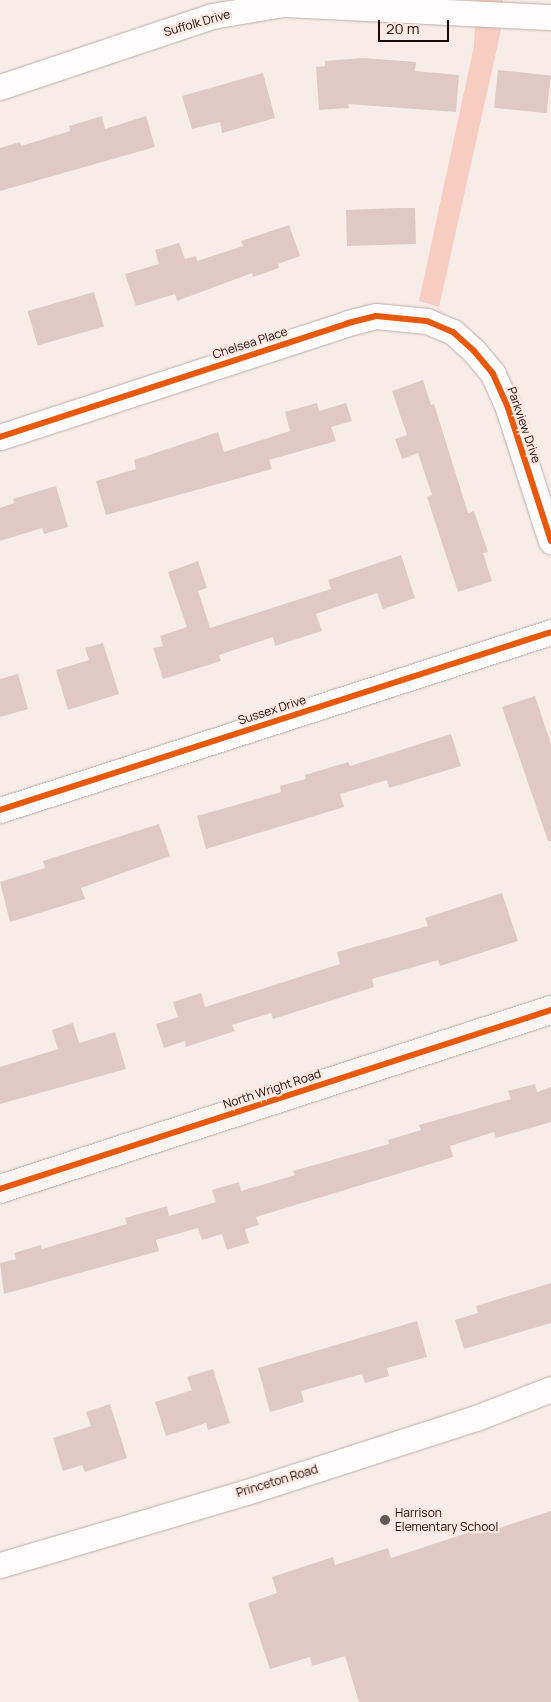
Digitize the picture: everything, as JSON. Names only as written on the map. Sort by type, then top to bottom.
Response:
[{"type":"main road","name":"North Wright Road","points":[[0,1189],[551,1010]]},
{"type":"street","name":"Suffolk Drive","points":[[0,87],[212,16],[283,4],[551,17]]},
{"type":"street","name":"Chelsea Place","points":[[0,437],[376,316],[426,321],[453,332],[474,351],[494,374]]},
{"type":"street","name":"Parkview Drive","points":[[494,374],[508,408],[551,541]]},
{"type":"street","name":"Sussex Drive","points":[[0,810],[551,632]]},
{"type":"street","name":"Princeton Road","points":[[0,1565],[265,1486],[476,1418],[551,1389]]},
{"type":"shaded area","points":[[476,0],[503,0],[501,30],[439,307],[419,301],[474,46]]},
{"type":"building","points":[[363,58],[416,62],[415,71],[459,75],[456,112],[348,104],[349,108],[319,110],[316,67],[325,66],[325,61]]},
{"type":"building","points":[[498,70],[551,76],[547,113],[494,108]]},
{"type":"building","points":[[263,73],[275,118],[222,133],[220,122],[192,129],[182,96]]},
{"type":"building","points":[[102,116],[105,129],[146,116],[155,147],[0,191],[0,148],[20,142],[21,146],[70,131],[69,126]]},
{"type":"building","points":[[415,208],[416,244],[347,246],[346,210]]},
{"type":"building","points":[[289,225],[300,256],[278,264],[279,268],[253,277],[252,273],[177,301],[175,294],[136,306],[125,274],[159,264],[155,250],[179,243],[185,259],[196,256],[197,261],[243,246],[241,241]]},
{"type":"building","points":[[94,292],[104,327],[38,346],[28,311]]},
{"type":"building","points":[[423,380],[431,405],[434,404],[468,513],[474,511],[488,552],[483,553],[492,581],[458,592],[427,497],[432,495],[418,453],[402,459],[395,439],[407,435],[392,391]]},
{"type":"building","points":[[317,403],[319,411],[346,403],[352,421],[331,427],[336,441],[269,460],[272,469],[106,515],[96,481],[136,469],[134,460],[218,432],[224,452],[290,431],[285,412]]},
{"type":"building","points":[[56,486],[68,527],[44,534],[42,528],[0,541],[0,508],[14,503],[13,499]]},
{"type":"building","points":[[401,555],[415,598],[383,609],[377,593],[316,614],[322,631],[275,646],[273,637],[219,655],[221,661],[163,679],[153,648],[163,646],[160,636],[187,627],[168,572],[198,561],[207,588],[198,591],[210,628],[331,589],[328,580]]},
{"type":"building","points":[[103,643],[119,694],[68,710],[56,670],[89,660],[85,648]]},
{"type":"building","points":[[18,674],[28,709],[0,717],[0,679]]},
{"type":"building","points":[[535,696],[551,744],[551,841],[548,841],[502,707]]},
{"type":"building","points":[[451,734],[461,766],[389,788],[387,780],[340,794],[344,807],[206,849],[197,816],[281,792],[280,786],[306,779],[305,775],[348,762],[350,766]]},
{"type":"building","points":[[159,824],[170,856],[81,888],[85,899],[10,922],[0,882],[45,868],[43,861]]},
{"type":"building","points":[[502,893],[518,941],[440,966],[438,960],[372,979],[374,987],[273,1019],[271,1013],[232,1025],[235,1031],[186,1047],[185,1041],[164,1048],[156,1024],[178,1017],[173,1002],[201,993],[205,1007],[340,964],[337,952],[428,926],[425,918]]},
{"type":"building","points":[[73,1023],[79,1043],[115,1032],[126,1069],[0,1104],[0,1067],[58,1049],[52,1030]]},
{"type":"building","points":[[535,1084],[537,1092],[551,1087],[551,1122],[496,1138],[494,1132],[450,1146],[453,1157],[256,1217],[259,1225],[245,1229],[249,1243],[227,1250],[222,1234],[202,1240],[198,1228],[156,1240],[159,1251],[4,1294],[0,1263],[16,1259],[14,1253],[41,1245],[42,1249],[127,1224],[125,1218],[167,1206],[169,1216],[216,1202],[212,1190],[239,1182],[241,1191],[295,1175],[293,1171],[389,1144],[388,1140],[421,1130],[419,1125],[511,1099],[508,1091]]},
{"type":"building","points":[[551,1283],[551,1323],[464,1349],[455,1320],[478,1313],[476,1306]]},
{"type":"building","points":[[417,1321],[427,1357],[387,1368],[389,1376],[365,1383],[362,1374],[301,1391],[304,1402],[270,1412],[258,1368]]},
{"type":"building","points":[[213,1369],[230,1423],[208,1430],[206,1423],[166,1436],[155,1402],[192,1390],[187,1377]]},
{"type":"building","points":[[110,1404],[127,1458],[85,1472],[82,1465],[63,1471],[53,1438],[91,1426],[86,1412]]},
{"type":"building","name":"Harrison Elementary School","points":[[551,1511],[551,1702],[359,1702],[345,1656],[312,1666],[310,1657],[270,1669],[248,1603],[277,1593],[272,1577],[333,1557],[335,1565],[388,1548],[391,1558],[485,1527],[487,1532]]},
{"type":"cycle path","points":[[0,437],[348,323],[376,316],[427,321],[453,332],[474,351],[493,374],[508,408],[551,541]]},
{"type":"cycle path","points":[[0,810],[551,632]]},
{"type":"cycle path","points":[[0,1189],[551,1010]]},
{"type":"place","name":"Harrison Elementary School","points":[[385,1520]]}]
